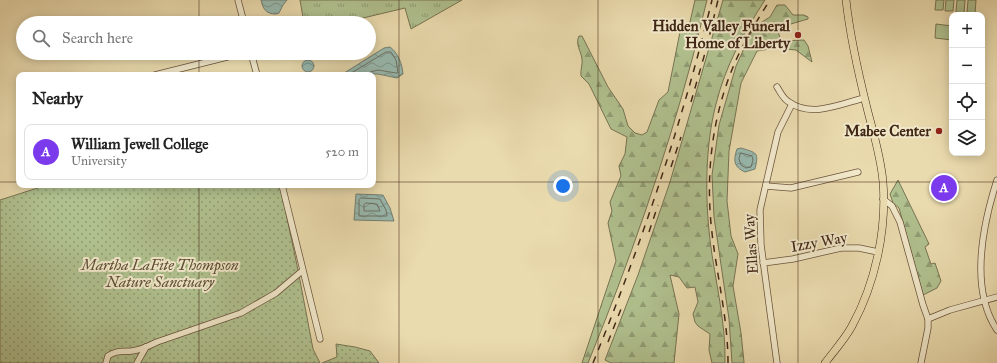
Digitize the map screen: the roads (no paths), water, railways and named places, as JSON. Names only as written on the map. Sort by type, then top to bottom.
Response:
[{"type":"main road","points":[[825,363],[852,326],[862,304],[878,252],[882,228],[883,182],[880,163],[864,98],[846,0]]},
{"type":"street","points":[[238,0],[242,16]]},
{"type":"street","points":[[167,72],[215,60]]},
{"type":"street","points":[[254,60],[256,72]]},
{"type":"street","points":[[777,88],[784,98],[792,104],[808,109],[817,110],[864,98]]},
{"type":"street","name":"Ellas Way","points":[[777,363],[759,222],[760,210],[778,132],[792,104]]},
{"type":"street","points":[[766,186],[791,188],[858,172]]},
{"type":"street","points":[[997,180],[988,208],[982,251],[981,271],[985,300],[997,330]]},
{"type":"street","points":[[283,188],[320,339]]},
{"type":"street","points":[[883,199],[892,206],[900,222],[928,319],[928,328],[921,363]]},
{"type":"street","name":"Izzy Way","points":[[763,262],[793,259],[841,248],[859,248],[878,252]]},
{"type":"street","points":[[106,363],[108,356],[113,352],[133,351],[146,348],[156,342],[241,313],[276,293],[302,271]]},
{"type":"street","points":[[928,319],[950,310],[997,297]]},
{"type":"street","points":[[137,363],[146,348]]},
{"type":"water","points":[[261,0],[287,0],[279,13],[276,14],[267,12]]},
{"type":"water","points":[[390,47],[393,49],[399,59],[403,74],[397,78],[376,74],[376,72],[346,72],[365,60],[376,60],[376,53],[384,48]]},
{"type":"water","points":[[308,60],[312,62],[314,66],[312,70],[308,72],[304,70],[302,66],[304,62]]},
{"type":"water","points":[[741,148],[756,154],[757,159],[755,169],[745,172],[735,163],[737,149]]},
{"type":"water","points":[[356,194],[383,195],[390,208],[394,221],[354,220]]},
{"type":"railway","points":[[593,363],[628,274],[659,184],[688,92],[712,0]]},
{"type":"railway","points":[[691,102],[718,0]]},
{"type":"railway","points":[[728,363],[726,330],[710,211],[709,188],[712,144],[716,122],[728,79],[744,43],[770,0]]},
{"type":"railway","points":[[671,167],[681,137]]},
{"type":"railway","points":[[649,232],[658,205]]},
{"type":"railway","points":[[608,342],[621,309]]},
{"type":"place","name":"Hidden Valley Funeral Home of Liberty","points":[[798,35]]},
{"type":"place","name":"Mabee Center","points":[[939,131]]},
{"type":"place","name":"William Jewell College","points":[[944,188]]},
{"type":"park label","name":"Martha LaFite Thompson Nature Sanctuary","points":[[160,274]]}]
